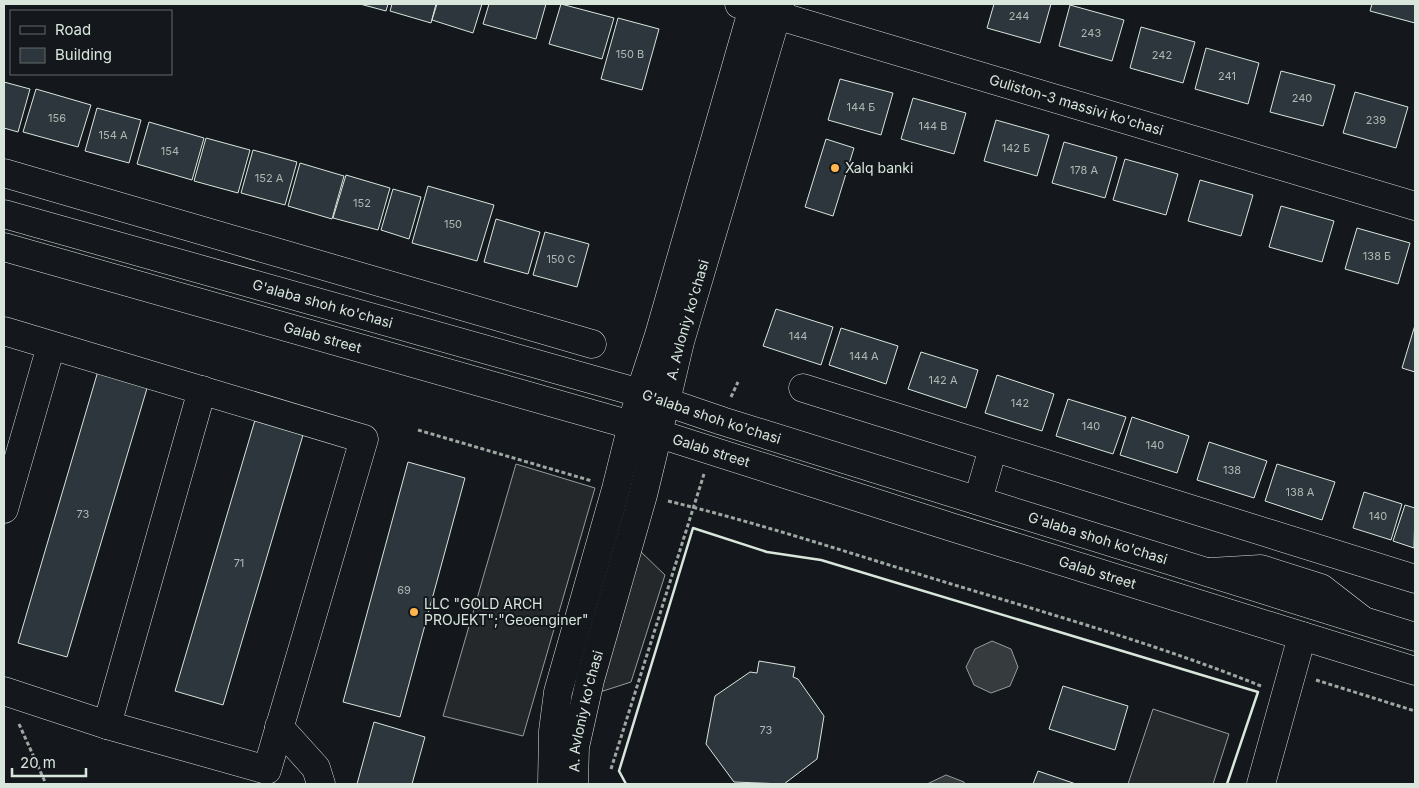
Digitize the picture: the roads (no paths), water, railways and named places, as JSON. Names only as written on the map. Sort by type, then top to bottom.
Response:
[{"type":"main road","name":"Guliston-3 massivi ko'chasi","points":[[760,7],[1415,206]]},
{"type":"main road","name":"A. Avloniy ko'chasi","points":[[552,784],[552,731],[558,692],[616,489],[640,393],[660,335],[760,7]]},
{"type":"main road","name":"A. Avloniy ko'chasi","points":[[574,784],[575,747],[590,680],[643,495],[760,7]]},
{"type":"main road","points":[[4,174],[592,344]]},
{"type":"main road","name":"G'alaba shoh ko'chasi","points":[[4,214],[640,393],[1415,636]]},
{"type":"main road","name":"Galab street","points":[[4,247],[631,425],[712,452],[1415,671]]},
{"type":"main road","points":[[450,303],[450,339]]},
{"type":"main road","points":[[4,332],[364,439],[267,770],[107,725],[4,691]]},
{"type":"main road","points":[[4,509],[51,346]]},
{"type":"main road","points":[[803,388],[1415,579]]},
{"type":"main road","points":[[107,725],[202,390]]},
{"type":"main road","points":[[978,500],[994,448]]},
{"type":"main road","points":[[1261,784],[1302,636]]},
{"type":"main road","points":[[279,728],[316,768],[321,784]]},
{"type":"place","name":"Xalq banki","points":[[835,168]]},
{"type":"place","name":"LLC \"GOLD ARCH PROJEKT\";\"Geoenginer\"","points":[[414,612]]}]
